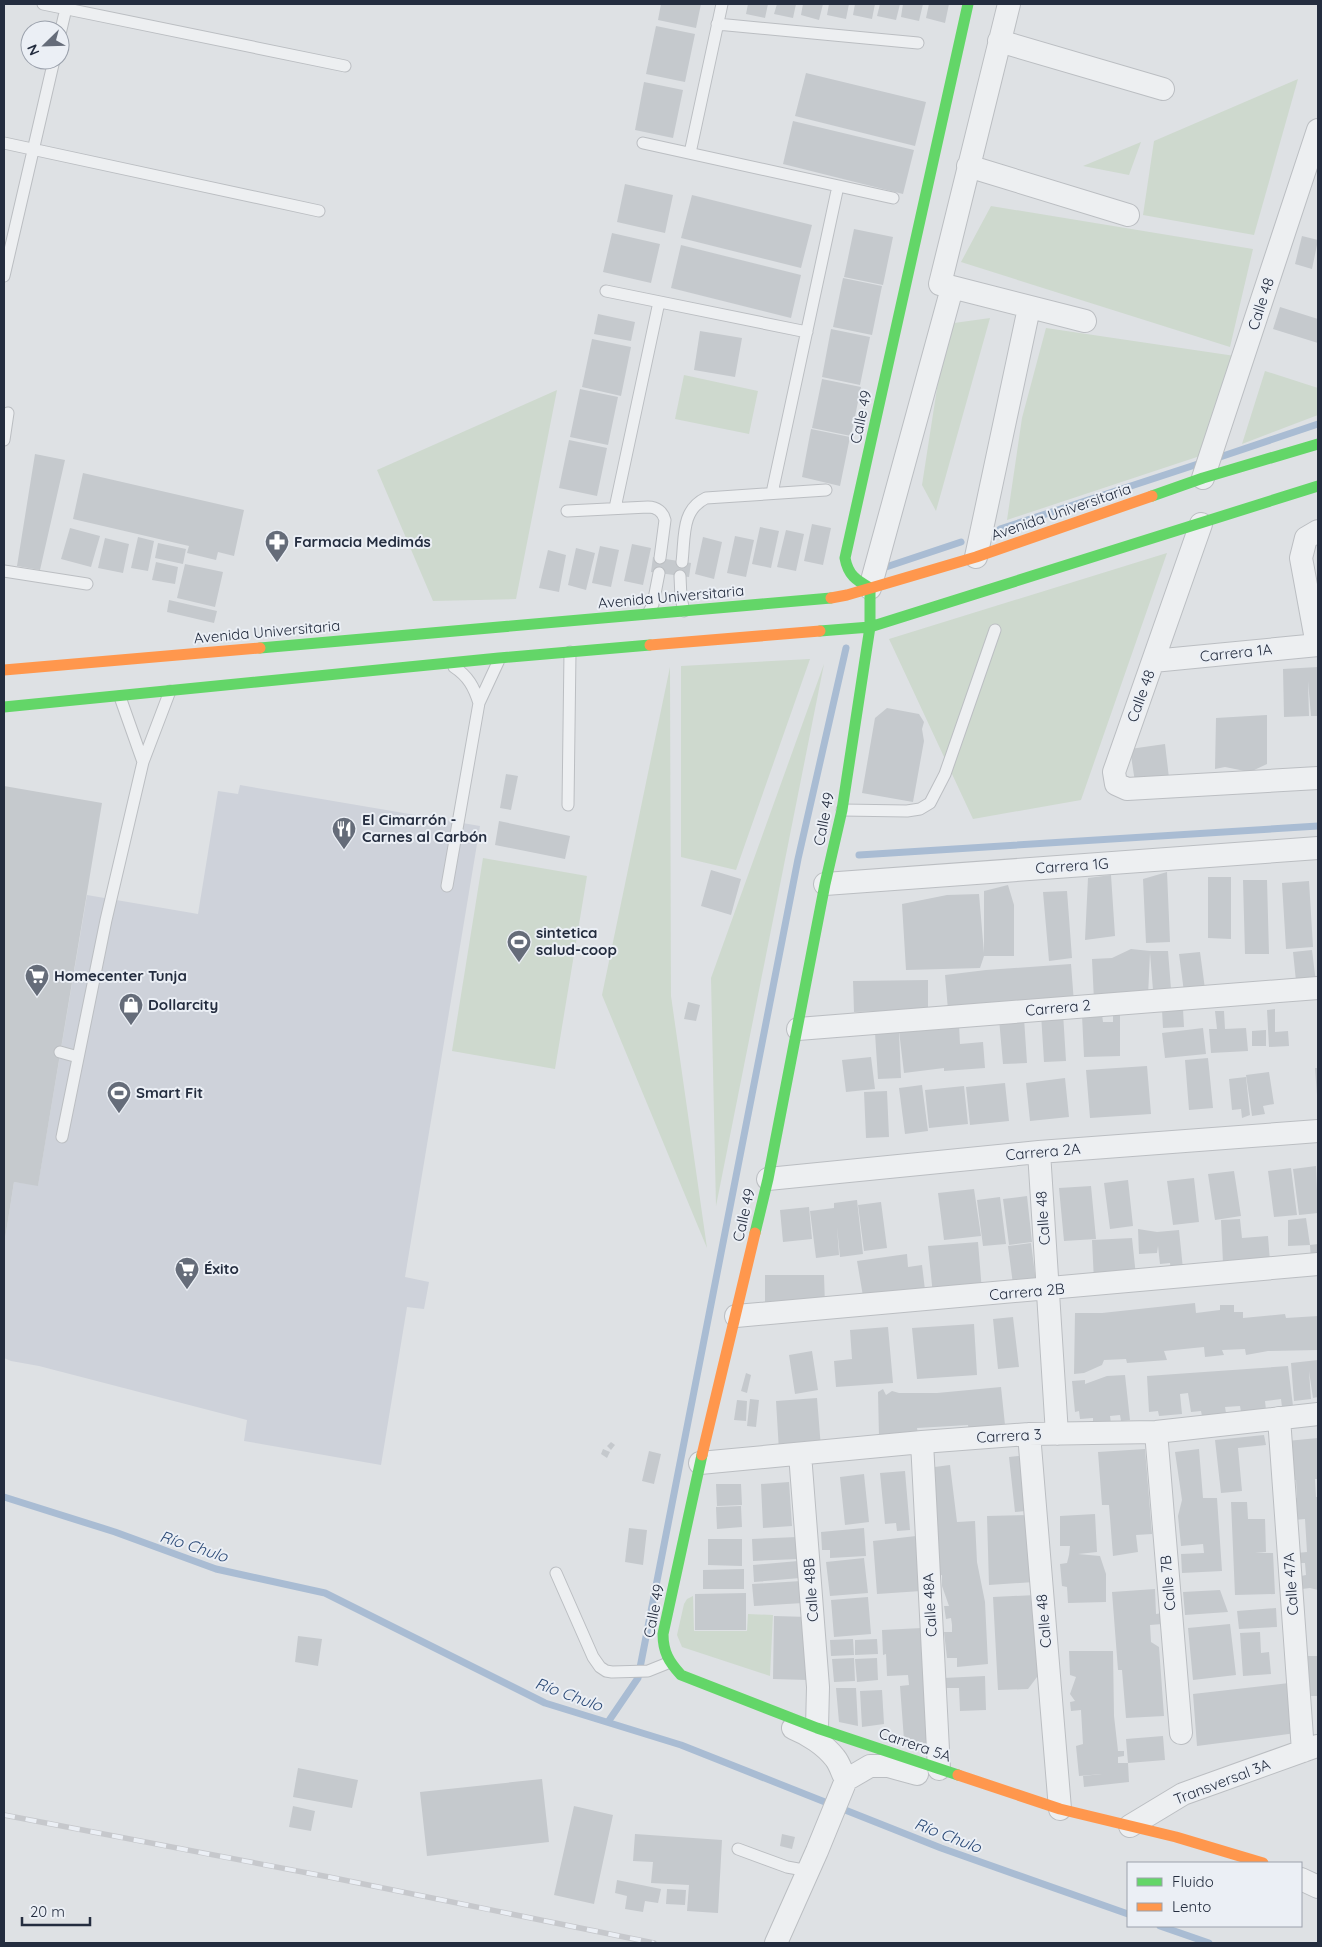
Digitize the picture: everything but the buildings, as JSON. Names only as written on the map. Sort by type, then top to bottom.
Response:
[{"type":"main road","name":"Calle 49","points":[[676,1669],[662,1649],[663,1634],[700,1463],[768,1179],[825,884],[842,810],[870,627],[870,588],[853,579],[847,570],[846,558],[968,4]]},
{"type":"main road","name":"Avenida Universitaria","points":[[4,670],[830,598],[976,556],[1203,478],[1318,444]]},
{"type":"main road","points":[[4,707],[499,658],[870,627],[1318,486]]},
{"type":"main road","name":"Carrera 5A","points":[[676,1669],[817,1728],[1004,1791],[1060,1809],[1176,1837],[1260,1862]]},
{"type":"street","points":[[1009,4],[940,284],[1085,321]]},
{"type":"street","points":[[999,41],[1163,89]]},
{"type":"street","name":"Calle 48","points":[[1203,478],[1317,135]]},
{"type":"street","points":[[968,166],[1128,215]]},
{"type":"street","points":[[870,588],[952,288]]},
{"type":"street","points":[[976,556],[1029,308]]},
{"type":"street","name":"Calle 48","points":[[1201,524],[1114,772],[1116,784],[1127,789],[1318,778]]},
{"type":"street","points":[[1312,535],[1301,558],[1318,645]]},
{"type":"street","name":"Carrera 1A","points":[[1153,661],[1318,645]]},
{"type":"street","name":"Carrera 1G","points":[[825,884],[1318,848]]},
{"type":"street","name":"Carrera 2","points":[[798,1029],[1318,988]]},
{"type":"street","name":"Carrera 2A","points":[[768,1179],[1039,1152],[1318,1130]]},
{"type":"street","name":"Calle 48","points":[[1039,1152],[1057,1434]]},
{"type":"street","name":"Carrera 2B","points":[[736,1316],[1048,1290],[1318,1264]]},
{"type":"street","name":"Carrera 3","points":[[700,1463],[1029,1434],[1156,1432],[1318,1414]]},
{"type":"street","name":"Calle 47A","points":[[1278,1418],[1311,1748]]},
{"type":"street","name":"Calle 7B","points":[[1156,1432],[1181,1733]]},
{"type":"street","name":"Calle 48","points":[[1029,1434],[1060,1809]]},
{"type":"street","name":"Calle 48A","points":[[922,1442],[939,1769]]},
{"type":"street","name":"Calle 48B","points":[[800,1454],[818,1687],[817,1728]]},
{"type":"street","points":[[676,1669],[698,1688],[746,1711],[801,1732],[821,1745],[836,1758],[846,1780]]},
{"type":"street","name":"Transversal 3A","points":[[1130,1826],[1183,1794],[1311,1748]]},
{"type":"street","points":[[776,1943],[813,1861],[846,1780],[870,1766],[888,1766],[944,1781],[1004,1791]]},
{"type":"street","points":[[1302,1880],[1318,1887]]},
{"type":"lane","points":[[43,4],[66,6],[345,66]]},
{"type":"lane","points":[[690,153],[722,4]]},
{"type":"lane","points":[[63,20],[66,6]]},
{"type":"lane","points":[[717,24],[918,43]]},
{"type":"lane","points":[[4,276],[52,70]]},
{"type":"lane","points":[[4,143],[319,211]]},
{"type":"lane","points":[[643,143],[892,198]]},
{"type":"lane","points":[[772,493],[838,186]]},
{"type":"lane","points":[[606,290],[807,332]]},
{"type":"lane","points":[[615,508],[659,302]]},
{"type":"lane","points":[[4,440],[8,413]]},
{"type":"lane","points":[[682,562],[687,516],[697,502],[706,498],[826,490]]},
{"type":"lane","points":[[567,511],[653,507],[664,516],[665,524],[660,558]]},
{"type":"lane","points":[[4,571],[87,584]]},
{"type":"lane","points":[[648,614],[653,604],[659,573]]},
{"type":"lane","points":[[680,576],[681,598],[684,611]]},
{"type":"lane","points":[[842,810],[907,811],[920,809],[930,804],[945,774],[995,630]]},
{"type":"lane","points":[[568,805],[570,652]]},
{"type":"lane","points":[[447,886],[479,703],[499,658]]},
{"type":"lane","points":[[447,663],[463,674],[474,686],[479,703]]},
{"type":"lane","points":[[62,1137],[106,920],[143,762],[170,691]]},
{"type":"lane","points":[[120,697],[143,762]]},
{"type":"lane","points":[[60,1052],[78,1057]]},
{"type":"lane","points":[[556,1573],[593,1657],[600,1667],[612,1672],[648,1672],[676,1669]]},
{"type":"lane","points":[[738,1849],[786,1867],[813,1861]]},
{"type":"shaded area","points":[[1298,79],[1254,235],[1143,215],[1154,141]]},
{"type":"shaded area","points":[[1141,142],[1129,175],[1083,166]]},
{"type":"shaded area","points":[[991,206],[1253,249],[1230,347],[961,262]]},
{"type":"shaded area","points":[[990,318],[936,511],[922,485],[947,324]]},
{"type":"shaded area","points":[[1046,328],[1235,356],[1203,455],[1007,520],[1022,418]]},
{"type":"shaded area","points":[[1265,371],[1318,388],[1318,415],[1242,444]]},
{"type":"shaded area","points":[[684,375],[758,391],[749,434],[675,419]]},
{"type":"shaded area","points":[[557,390],[516,599],[433,601],[377,470]]},
{"type":"shaded area","points":[[1167,553],[1081,800],[973,819],[889,639]]},
{"type":"shaded area","points":[[810,659],[736,870],[681,857],[681,666]]},
{"type":"shaded area","points":[[824,664],[716,1206],[711,978]]},
{"type":"shaded area","points":[[670,667],[671,996],[707,1248],[602,995]]},
{"type":"shaded area","points":[[240,785],[480,826],[405,1277],[429,1282],[424,1309],[407,1307],[381,1465],[244,1441],[247,1420],[4,1358],[4,1245],[14,1182],[38,1185],[87,895],[198,914],[218,791],[238,794]]},
{"type":"shaded area","name":"sintetica salud-coop","points":[[483,858],[587,876],[555,1069],[452,1051]]},
{"type":"shaded area","points":[[693,1596],[694,1631],[747,1631],[748,1614],[773,1615],[770,1676],[682,1647],[677,1635],[684,1604],[687,1599]]},
{"type":"waterway","points":[[1214,459],[1318,424]]},
{"type":"waterway","points":[[1000,529],[1204,462]]},
{"type":"waterway","points":[[880,569],[961,542]]},
{"type":"waterway","points":[[608,1722],[638,1678],[798,859],[846,648]]},
{"type":"waterway","points":[[859,855],[1318,826]]},
{"type":"waterway","name":"Río Chulo","points":[[4,1497],[115,1532],[216,1569],[325,1593],[545,1703],[681,1745],[941,1848],[1127,1914]]},
{"type":"waterway","name":"Río Chulo","points":[[1163,1927],[1209,1943]]},
{"type":"railway","points":[[4,1815],[329,1877],[654,1943]]},
{"type":"traffic: fast","points":[[870,588],[853,576],[848,569],[845,558],[968,4]]},
{"type":"traffic: fast","points":[[1152,496],[1203,478],[1318,444]]},
{"type":"traffic: fast","points":[[820,631],[870,627],[1318,486]]},
{"type":"traffic: fast","points":[[755,1233],[768,1179],[825,884],[842,810],[870,627],[870,588]]},
{"type":"traffic: fast","points":[[260,648],[831,598]]},
{"type":"traffic: fast","points":[[4,707],[650,645]]},
{"type":"traffic: fast","points":[[702,1455],[663,1634],[666,1651],[670,1661],[677,1670],[681,1675],[817,1728],[958,1775]]},
{"type":"traffic: slow","points":[[831,598],[976,557],[1152,496]]},
{"type":"traffic: slow","points":[[650,645],[820,631]]},
{"type":"traffic: slow","points":[[4,670],[260,648]]},
{"type":"traffic: slow","points":[[702,1455],[755,1233]]},
{"type":"traffic: slow","points":[[958,1775],[1060,1809],[1176,1837],[1260,1862]]},
{"type":"place","name":"Farmacia Medimás","points":[[277,563]]},
{"type":"place","name":"El Cimarrón - Carnes al Carbón","points":[[344,850]]},
{"type":"place","name":"sintetica salud-coop","points":[[519,963]]},
{"type":"place","name":"Homecenter Tunja","points":[[37,997]]},
{"type":"place","name":"Dollarcity","points":[[131,1026]]},
{"type":"place","name":"Smart Fit","points":[[119,1114]]},
{"type":"place","name":"Éxito","points":[[187,1290]]}]
